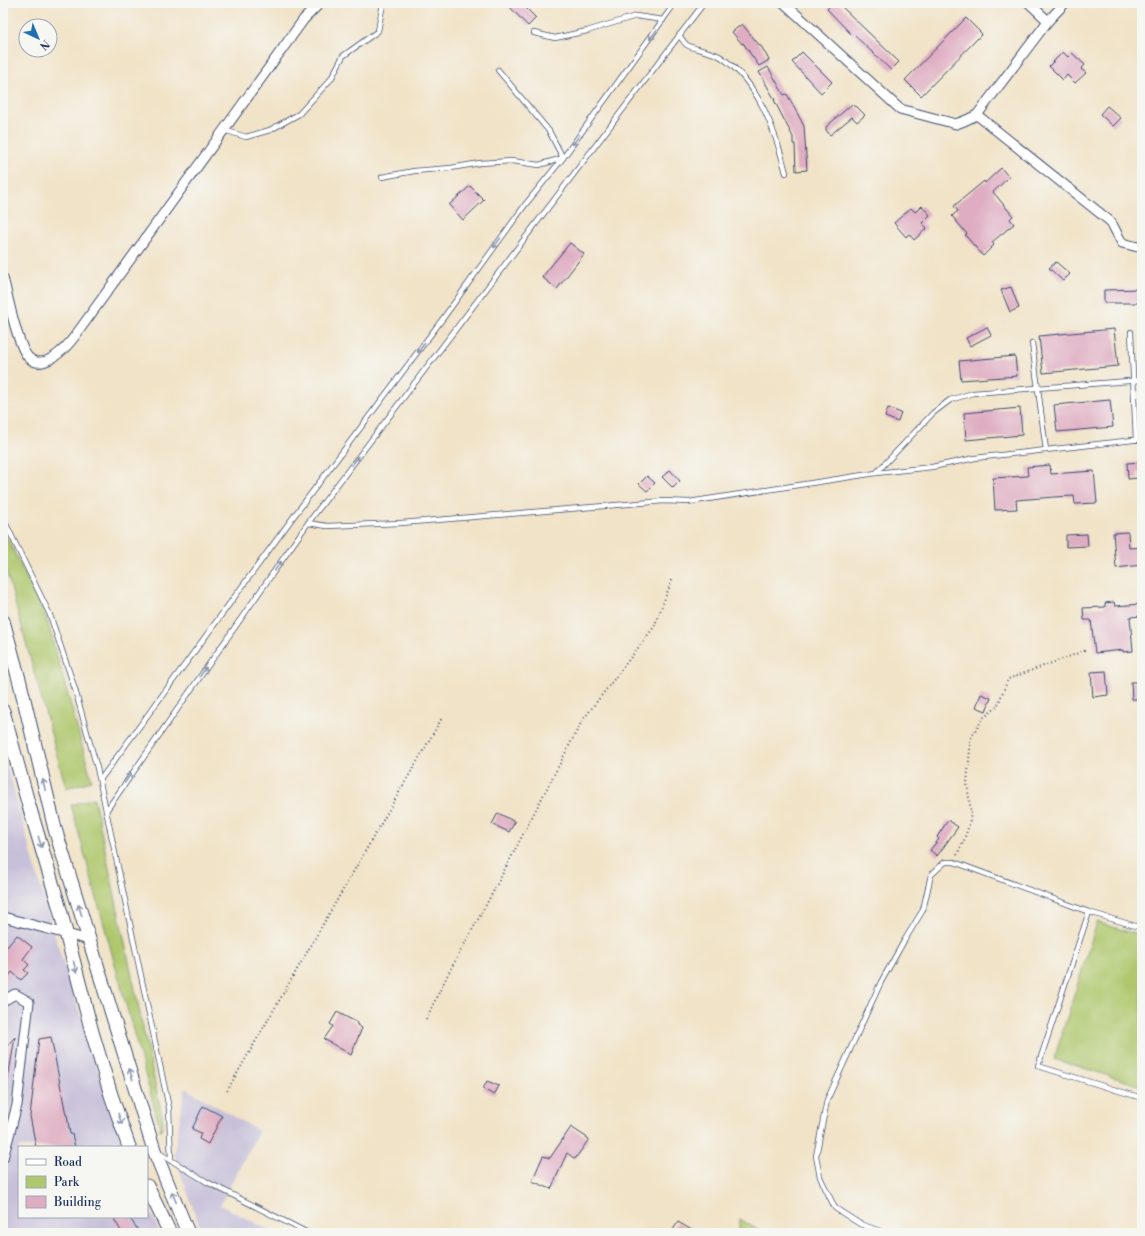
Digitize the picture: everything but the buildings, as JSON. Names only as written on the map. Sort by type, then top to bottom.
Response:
[{"type":"main road","points":[[3,621],[20,683],[55,829],[154,1150],[188,1233]]},
{"type":"main road","points":[[3,710],[92,1032],[129,1146]]},
{"type":"main road","points":[[148,1188],[170,1233]]},
{"type":"street","points":[[3,278],[18,337],[24,351],[33,361],[41,362],[60,353],[75,336],[304,19],[320,3]]},
{"type":"street","points":[[784,3],[900,109],[956,124],[977,116],[1048,21],[1065,3]]},
{"type":"street","points":[[1029,3],[1048,21]]},
{"type":"street","points":[[977,116],[1111,222],[1122,243],[1142,248]]},
{"type":"street","points":[[3,917],[89,940]]},
{"type":"street","points":[[3,1001],[15,994],[29,1002],[22,1076],[17,1105],[3,1158]]},
{"type":"lane","points":[[224,130],[246,137],[270,130],[299,114],[331,79],[343,56],[378,31],[383,3]]},
{"type":"lane","points":[[100,780],[294,516],[444,317],[525,205],[563,158],[675,3]]},
{"type":"lane","points":[[106,811],[308,523],[704,3]]},
{"type":"lane","points":[[534,33],[555,38],[587,31],[636,16],[664,20]]},
{"type":"lane","points":[[679,35],[686,44],[720,56],[731,64],[755,92],[775,134],[786,173]]},
{"type":"lane","points":[[498,70],[549,132],[563,158]]},
{"type":"lane","points":[[382,177],[414,171],[451,168],[480,163],[512,161],[539,165],[563,158]]},
{"type":"lane","points":[[1131,332],[1136,440]]},
{"type":"lane","points":[[1032,343],[1046,450]]},
{"type":"lane","points":[[876,473],[933,413],[950,400],[972,393],[1142,380]]},
{"type":"lane","points":[[308,523],[327,526],[401,523],[664,501],[689,502],[876,473],[932,467],[975,458],[1142,439]]},
{"type":"lane","points":[[3,518],[50,615],[74,686],[100,780],[169,1108],[171,1161]]},
{"type":"lane","points":[[886,1233],[860,1224],[835,1208],[820,1177],[816,1156],[827,1100],[881,982],[923,910],[931,875],[945,862],[954,862],[1089,912],[1142,928]]},
{"type":"lane","points":[[1089,912],[1038,1066],[1142,1098]]},
{"type":"lane","points":[[154,1150],[207,1182],[308,1233]]},
{"type":"path","points":[[426,1019],[448,974],[492,894],[582,721],[654,627],[672,580]]},
{"type":"path","points":[[954,862],[964,840],[971,813],[967,783],[971,738],[983,718],[997,706],[1008,679],[1087,650]]},
{"type":"path","points":[[227,1091],[442,718]]},
{"type":"shaded area","points":[[3,752],[53,931],[123,1146],[18,1146],[18,1218],[148,1218],[148,1206],[160,1233],[3,1233]]},
{"type":"shaded area","points":[[185,1088],[259,1131],[220,1205],[275,1233],[202,1233],[174,1154]]},
{"type":"green space","points":[[3,529],[47,620],[92,781],[66,788],[3,559]]},
{"type":"green space","points":[[94,798],[163,1121],[161,1132],[71,805]]},
{"type":"green space","points":[[1097,922],[1142,936],[1142,1086],[1054,1059]]},
{"type":"green space","points":[[740,1219],[763,1233],[738,1233]]}]
